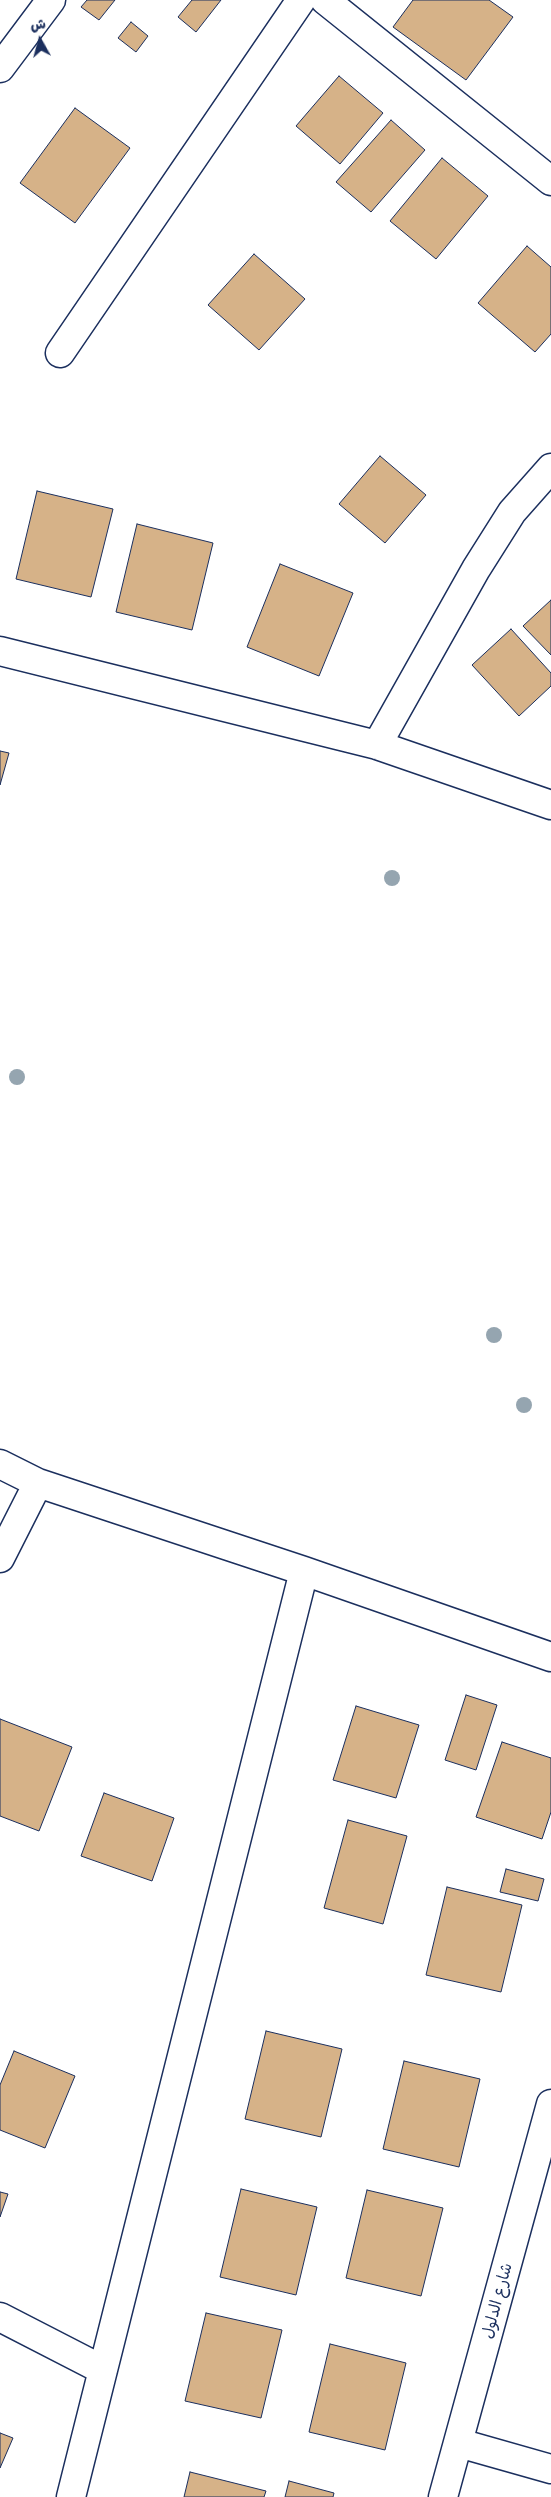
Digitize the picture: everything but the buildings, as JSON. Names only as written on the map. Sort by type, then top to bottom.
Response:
[{"type":"street","points":[[0,68],[52,0]]},
{"type":"street","points":[[60,353],[301,0]]},
{"type":"street","points":[[325,0],[551,181]]},
{"type":"street","points":[[377,745],[476,569],[512,512],[551,468]]},
{"type":"street","points":[[0,652],[377,745],[551,805]]},
{"type":"street","points":[[0,1464],[38,1483],[304,1571],[551,1657]]},
{"type":"street","points":[[0,1558],[38,1483]]},
{"type":"street","points":[[71,2497],[304,1571]]},
{"type":"street","name":"شارع الدلول","points":[[443,2497],[551,2104]]},
{"type":"street","points":[[0,2317],[103,2370]]},
{"type":"street","points":[[459,2443],[551,2469]]}]
